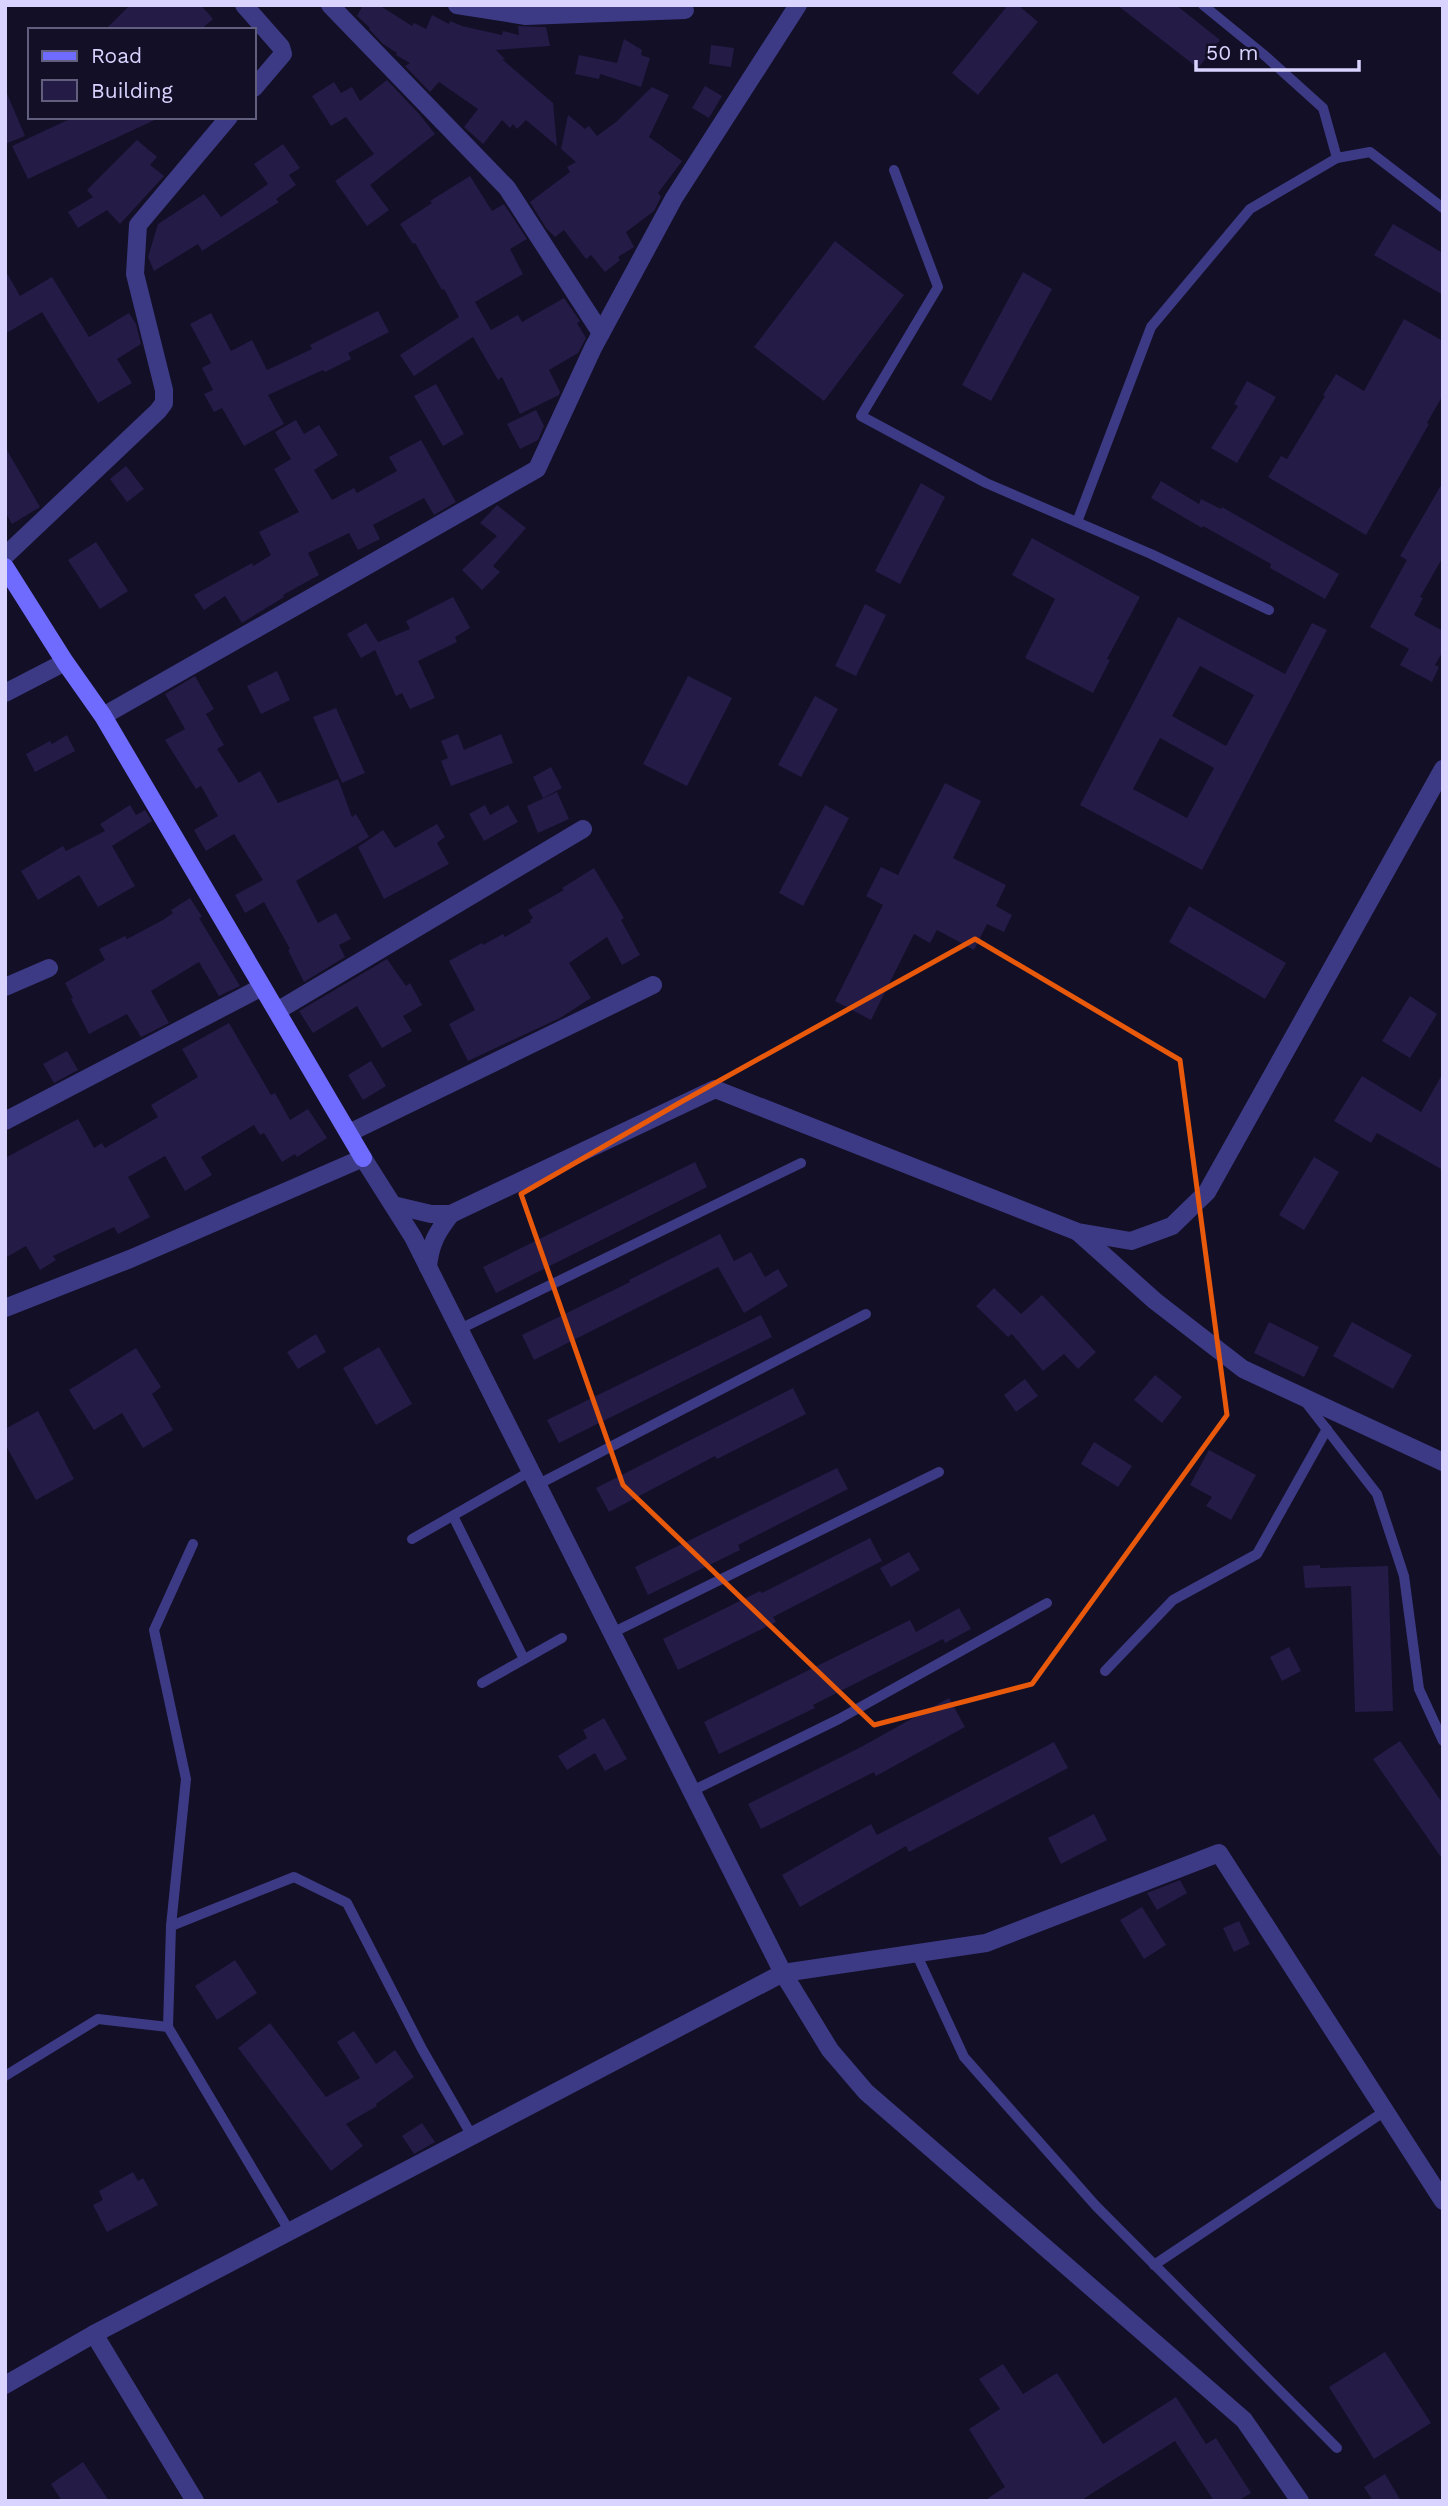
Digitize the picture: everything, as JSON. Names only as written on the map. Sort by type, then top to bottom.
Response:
[{"type":"main road","points":[[5,567],[103,716],[363,1158]]},
{"type":"street","points":[[244,5],[282,47],[283,54],[256,86]]},
{"type":"street","points":[[330,5],[507,188],[601,333]]},
{"type":"street","points":[[457,5],[526,16],[685,10]]},
{"type":"street","points":[[103,716],[537,469],[601,333],[674,198],[798,5]]},
{"type":"street","points":[[5,556],[164,403],[164,390],[135,275],[138,225],[227,119]]},
{"type":"street","points":[[5,693],[65,662]]},
{"type":"street","points":[[428,1267],[430,1247],[436,1232],[451,1214],[715,1089],[1078,1233],[1131,1241],[1172,1226],[1207,1192],[1443,769]]},
{"type":"street","points":[[277,1011],[583,829]]},
{"type":"street","points":[[5,987],[50,968]]},
{"type":"street","points":[[349,1133],[653,985]]},
{"type":"street","points":[[5,1121],[262,987]]},
{"type":"street","points":[[5,1308],[130,1259],[363,1158],[413,1237],[783,1973],[830,2050],[866,2092],[1244,2420],[1300,2501]]},
{"type":"street","points":[[393,1205],[432,1214],[451,1214]]},
{"type":"street","points":[[1078,1233],[1155,1301],[1243,1369],[1443,1462]]},
{"type":"street","points":[[5,2385],[94,2334],[783,1973],[986,1943],[1219,1853],[1385,2111],[1437,2179],[1443,2201]]},
{"type":"street","points":[[94,2334],[195,2501]]},
{"type":"lane","points":[[1203,5],[1323,108],[1337,158]]},
{"type":"lane","points":[[1077,522],[1151,327],[1250,209],[1337,158],[1370,152],[1443,208]]},
{"type":"lane","points":[[894,170],[937,287],[861,416],[986,483],[1269,610]]},
{"type":"lane","points":[[460,1329],[802,1163]]},
{"type":"lane","points":[[412,1539],[453,1516],[866,1314]]},
{"type":"lane","points":[[1300,1395],[1377,1494],[1404,1576],[1419,1689],[1443,1741]]},
{"type":"lane","points":[[1105,1671],[1173,1600],[1257,1554],[1327,1429]]},
{"type":"lane","points":[[612,1633],[939,1472]]},
{"type":"lane","points":[[453,1516],[524,1659]]},
{"type":"lane","points":[[193,1544],[154,1630],[186,1779],[171,1926],[168,2027],[290,2232]]},
{"type":"lane","points":[[692,1791],[839,1719],[1047,1603]]},
{"type":"lane","points":[[482,1683],[562,1638]]},
{"type":"lane","points":[[171,1926],[295,1877],[347,1903],[422,2049],[472,2136]]},
{"type":"lane","points":[[916,1953],[964,2057],[1096,2206],[1337,2448]]},
{"type":"lane","points":[[5,2076],[98,2019],[168,2027]]},
{"type":"lane","points":[[1154,2265],[1385,2111]]},
{"type":"highlighted area","points":[[975,939],[1180,1060],[1227,1415],[1032,1684],[874,1725],[623,1485],[521,1194]]},
{"type":"building","points":[[130,5],[201,5],[213,19],[202,28],[107,28]]},
{"type":"building","points":[[363,5],[379,5],[412,26],[414,23],[426,29],[432,15],[449,24],[450,21],[502,35],[503,31],[519,35],[518,26],[546,27],[550,46],[496,50],[506,60],[502,59],[553,103],[557,146],[526,120],[517,129],[513,124],[510,128],[502,120],[483,144],[464,127],[478,109],[439,82],[430,92],[405,66],[410,63],[383,44],[357,16]]},
{"type":"building","points":[[1008,5],[1018,5],[1038,22],[978,95],[952,73]]},
{"type":"building","points":[[1117,5],[1176,5],[1220,40],[1198,68]]},
{"type":"building","points":[[624,39],[642,50],[641,55],[650,58],[641,87],[600,74],[599,79],[575,74],[579,55],[617,63]]},
{"type":"building","points":[[711,45],[734,48],[731,67],[709,64]]},
{"type":"building","points":[[387,80],[435,134],[370,185],[389,210],[367,226],[335,181],[374,154],[346,117],[331,126],[312,96],[334,82],[341,93],[352,87],[360,101]]},
{"type":"building","points":[[705,86],[722,96],[709,118],[692,108]]},
{"type":"building","points":[[652,87],[669,95],[649,137],[682,161],[658,193],[661,197],[654,211],[626,232],[634,247],[618,257],[620,260],[605,272],[591,255],[586,259],[564,230],[555,237],[530,202],[570,172],[567,167],[576,162],[561,149],[568,115],[585,129],[589,126],[597,136],[616,122]]},
{"type":"building","points":[[5,89],[25,136],[5,144]]},
{"type":"building","points":[[70,119],[157,119],[28,179],[12,146]]},
{"type":"building","points":[[137,140],[157,157],[150,165],[164,176],[120,224],[107,210],[78,228],[68,212],[93,197],[87,190]]},
{"type":"building","points":[[283,144],[300,168],[289,175],[296,185],[276,199],[279,202],[202,251],[198,244],[154,271],[148,257],[158,224],[204,194],[221,217],[268,184],[254,164]]},
{"type":"building","points":[[470,176],[492,211],[504,204],[527,239],[510,249],[523,274],[475,302],[491,330],[518,315],[522,322],[564,298],[580,321],[577,323],[586,338],[578,353],[549,370],[559,395],[520,414],[502,377],[498,380],[473,337],[414,376],[400,355],[459,317],[415,243],[413,244],[400,224]]},
{"type":"building","points":[[1393,224],[1443,253],[1443,295],[1374,255]]},
{"type":"building","points":[[835,241],[904,295],[824,401],[754,347]]},
{"type":"building","points":[[5,270],[20,296],[52,277],[89,337],[129,313],[136,324],[141,344],[117,359],[132,383],[98,403],[42,312],[5,334]]},
{"type":"building","points":[[1023,272],[1052,289],[991,401],[962,385]]},
{"type":"building","points":[[378,311],[389,332],[348,353],[351,359],[268,395],[284,424],[244,446],[222,408],[214,412],[204,394],[213,390],[202,368],[211,363],[190,324],[211,313],[231,351],[252,340],[267,370],[312,349],[310,345]]},
{"type":"building","points":[[1404,319],[1443,341],[1443,395],[1366,535],[1268,477],[1281,456],[1287,459],[1336,374],[1364,391]]},
{"type":"building","points":[[1247,381],[1276,397],[1237,463],[1211,448],[1238,406],[1234,404]]},
{"type":"building","points":[[436,384],[464,434],[443,446],[414,396]]},
{"type":"building","points":[[536,410],[544,426],[538,440],[520,449],[507,424]]},
{"type":"building","points":[[296,420],[304,434],[319,425],[338,455],[314,470],[332,500],[354,488],[357,493],[397,471],[389,457],[421,440],[456,502],[434,515],[424,498],[373,525],[380,539],[358,550],[349,533],[308,553],[319,575],[242,623],[225,596],[204,610],[194,595],[271,555],[259,532],[299,512],[274,469],[291,459],[275,432]]},
{"type":"building","points":[[5,447],[40,507],[12,524],[5,512]]},
{"type":"building","points":[[126,466],[144,489],[127,502],[110,479]]},
{"type":"building","points":[[1161,481],[1199,504],[1201,499],[1221,509],[1222,507],[1339,574],[1325,599],[1270,568],[1271,564],[1151,498]]},
{"type":"building","points":[[1443,482],[1443,557],[1420,597],[1423,598],[1414,615],[1443,631],[1443,651],[1435,665],[1439,667],[1432,682],[1400,665],[1409,649],[1370,627],[1407,560],[1400,556]]},
{"type":"building","points":[[921,483],[945,497],[900,584],[875,571]]},
{"type":"building","points":[[497,505],[526,528],[493,566],[500,572],[482,590],[462,570],[497,536],[480,523]]},
{"type":"building","points":[[1032,538],[1140,597],[1107,659],[1110,660],[1093,693],[1025,658],[1055,599],[1012,575]]},
{"type":"building","points":[[96,542],[128,591],[100,609],[68,560]]},
{"type":"building","points":[[453,597],[470,628],[455,637],[457,642],[418,661],[435,698],[410,709],[402,693],[396,696],[375,650],[361,658],[347,634],[366,623],[378,642],[410,629],[406,621]]},
{"type":"building","points":[[865,604],[886,615],[856,676],[835,666]]},
{"type":"building","points":[[1178,617],[1285,674],[1312,623],[1327,630],[1202,870],[1080,805]],"holes":[[[1200,666],[1254,695],[1226,746],[1172,716]],[[1160,738],[1214,768],[1187,818],[1133,789]]]},
{"type":"building","points":[[277,671],[290,700],[261,714],[247,686]]},
{"type":"building","points":[[195,676],[214,709],[206,714],[224,745],[217,749],[239,783],[260,771],[278,803],[338,779],[352,817],[356,814],[369,837],[296,881],[318,923],[336,913],[351,939],[339,945],[345,957],[304,982],[288,950],[290,949],[264,902],[245,913],[235,895],[263,880],[234,834],[206,851],[194,830],[218,816],[201,786],[196,789],[165,740],[185,729],[165,694]]},
{"type":"building","points":[[688,676],[732,698],[687,786],[643,764]]},
{"type":"building","points":[[815,696],[838,709],[801,777],[778,765]]},
{"type":"building","points":[[336,708],[365,773],[342,783],[313,717]]},
{"type":"building","points":[[458,734],[464,750],[501,734],[513,763],[451,786],[441,761],[448,758],[441,741]]},
{"type":"building","points":[[67,735],[75,751],[35,772],[26,754]]},
{"type":"building","points":[[551,767],[562,788],[543,798],[533,777]]},
{"type":"building","points":[[945,783],[981,801],[953,858],[1006,885],[996,906],[1012,915],[1004,932],[987,924],[974,950],[937,930],[930,943],[914,934],[871,1020],[835,1001],[883,905],[866,896],[881,867],[898,875]]},
{"type":"building","points":[[557,792],[569,819],[538,833],[527,806]]},
{"type":"building","points":[[130,805],[136,815],[145,810],[152,821],[112,846],[135,886],[98,907],[79,875],[38,900],[21,871],[63,846],[66,851],[105,831],[100,824]]},
{"type":"building","points":[[485,805],[490,815],[508,805],[518,822],[484,841],[469,814]]},
{"type":"building","points":[[825,805],[849,818],[803,906],[779,893]]},
{"type":"building","points":[[437,824],[445,837],[437,843],[449,864],[384,899],[358,847],[383,830],[395,848]]},
{"type":"building","points":[[594,868],[624,918],[621,920],[640,955],[622,965],[607,937],[569,963],[591,998],[560,1018],[468,1061],[449,1024],[475,1010],[449,961],[503,934],[505,937],[531,922],[533,918],[528,910],[564,890],[562,888]]},
{"type":"building","points":[[190,898],[240,986],[219,996],[199,962],[151,991],[169,1023],[141,1037],[127,1014],[89,1034],[65,983],[105,960],[99,949],[125,936],[127,939],[163,920],[173,913],[171,910]]},
{"type":"building","points":[[1189,906],[1286,963],[1265,999],[1169,942]]},
{"type":"building","points":[[387,959],[406,986],[410,983],[422,1005],[403,1016],[412,1031],[382,1048],[357,1006],[313,1033],[299,1011]]},
{"type":"building","points":[[1410,996],[1437,1014],[1410,1058],[1382,1041]]},
{"type":"building","points":[[229,1023],[271,1095],[275,1093],[290,1120],[308,1109],[327,1138],[297,1157],[295,1154],[282,1162],[264,1133],[260,1135],[254,1125],[201,1157],[212,1175],[185,1191],[165,1156],[128,1177],[150,1217],[118,1234],[114,1227],[53,1256],[56,1260],[40,1270],[26,1246],[5,1258],[5,1158],[78,1119],[94,1148],[102,1143],[105,1148],[158,1117],[151,1105],[198,1077],[182,1049]]},
{"type":"building","points":[[67,1051],[78,1070],[54,1083],[43,1064]]},
{"type":"building","points":[[371,1061],[386,1086],[363,1100],[348,1075]]},
{"type":"building","points":[[1443,1073],[1443,1170],[1377,1133],[1371,1143],[1334,1121],[1362,1076],[1421,1112]]},
{"type":"building","points":[[1314,1157],[1339,1172],[1304,1230],[1279,1215]]},
{"type":"building","points":[[695,1162],[707,1187],[496,1293],[483,1267]]},
{"type":"building","points":[[720,1234],[734,1261],[751,1252],[765,1277],[778,1269],[788,1286],[744,1313],[718,1267],[534,1360],[522,1335]]},
{"type":"building","points":[[994,1288],[1021,1314],[1042,1295],[1096,1352],[1078,1369],[1064,1354],[1043,1371],[1012,1334],[1008,1337],[976,1306]]},
{"type":"building","points":[[761,1315],[772,1337],[559,1443],[547,1420]]},
{"type":"building","points":[[1269,1322],[1319,1347],[1304,1377],[1254,1353]]},
{"type":"building","points":[[1352,1322],[1412,1355],[1393,1389],[1333,1356]]},
{"type":"building","points":[[316,1334],[326,1352],[298,1369],[287,1352]]},
{"type":"building","points":[[379,1347],[412,1404],[376,1425],[343,1368]]},
{"type":"building","points":[[136,1348],[161,1387],[152,1394],[173,1430],[143,1448],[122,1413],[94,1430],[69,1390]]},
{"type":"building","points":[[1155,1375],[1182,1397],[1162,1423],[1134,1400]]},
{"type":"building","points":[[1025,1379],[1038,1396],[1016,1412],[1004,1395]]},
{"type":"building","points":[[793,1388],[806,1414],[717,1459],[715,1456],[609,1512],[596,1488]]},
{"type":"building","points":[[38,1411],[74,1479],[36,1500],[5,1444],[5,1429]]},
{"type":"building","points":[[1094,1442],[1132,1466],[1118,1487],[1081,1464]]},
{"type":"building","points":[[1209,1450],[1256,1475],[1231,1520],[1206,1506],[1212,1497],[1190,1485]]},
{"type":"building","points":[[837,1468],[848,1489],[738,1545],[740,1550],[648,1595],[635,1567]]},
{"type":"building","points":[[870,1538],[882,1561],[773,1617],[776,1622],[678,1670],[663,1639]]},
{"type":"building","points":[[909,1552],[920,1570],[891,1587],[880,1568]]},
{"type":"building","points":[[1320,1565],[1320,1568],[1388,1566],[1393,1711],[1355,1712],[1351,1586],[1305,1588],[1303,1566]]},
{"type":"building","points":[[959,1608],[971,1629],[945,1643],[943,1639],[813,1705],[815,1708],[719,1754],[704,1722],[910,1620],[916,1632]]},
{"type":"building","points":[[1289,1647],[1301,1671],[1282,1681],[1270,1657]]},
{"type":"building","points":[[949,1698],[965,1727],[876,1776],[874,1772],[761,1829],[748,1804],[861,1747]]},
{"type":"building","points":[[604,1718],[627,1759],[605,1771],[595,1753],[567,1770],[558,1756],[587,1738],[583,1730]]},
{"type":"building","points":[[1400,1741],[1443,1804],[1443,1860],[1373,1759]]},
{"type":"building","points":[[1054,1742],[1068,1768],[909,1852],[906,1846],[800,1907],[782,1875],[871,1824],[877,1835]]},
{"type":"building","points":[[1094,1814],[1107,1840],[1061,1864],[1048,1838]]},
{"type":"building","points":[[1180,1880],[1187,1893],[1157,1910],[1147,1893]]},
{"type":"building","points":[[1142,1907],[1166,1945],[1144,1959],[1120,1920]]},
{"type":"building","points":[[1239,1921],[1250,1944],[1234,1952],[1223,1928]]},
{"type":"building","points":[[235,1960],[257,1993],[217,2020],[195,1986]]},
{"type":"building","points":[[270,2023],[326,2097],[360,2078],[337,2042],[354,2031],[376,2064],[395,2050],[414,2077],[376,2104],[377,2106],[346,2124],[363,2146],[331,2171],[238,2048]]},
{"type":"building","points":[[422,2123],[435,2142],[414,2154],[402,2136]]},
{"type":"building","points":[[133,2172],[138,2181],[143,2178],[158,2205],[107,2232],[93,2205],[103,2200],[99,2191]]},
{"type":"building","points":[[1385,2352],[1431,2423],[1374,2459],[1329,2387]]},
{"type":"building","points":[[1003,2364],[1023,2394],[1057,2373],[1103,2444],[1176,2397],[1206,2444],[1216,2438],[1251,2493],[1238,2501],[1214,2501],[1175,2441],[1080,2501],[984,2501],[1005,2487],[969,2429],[1000,2409],[979,2379]]},
{"type":"building","points":[[83,2462],[109,2501],[62,2501],[51,2484]]},
{"type":"building","points":[[1385,2474],[1401,2501],[1373,2501],[1364,2487]]}]
